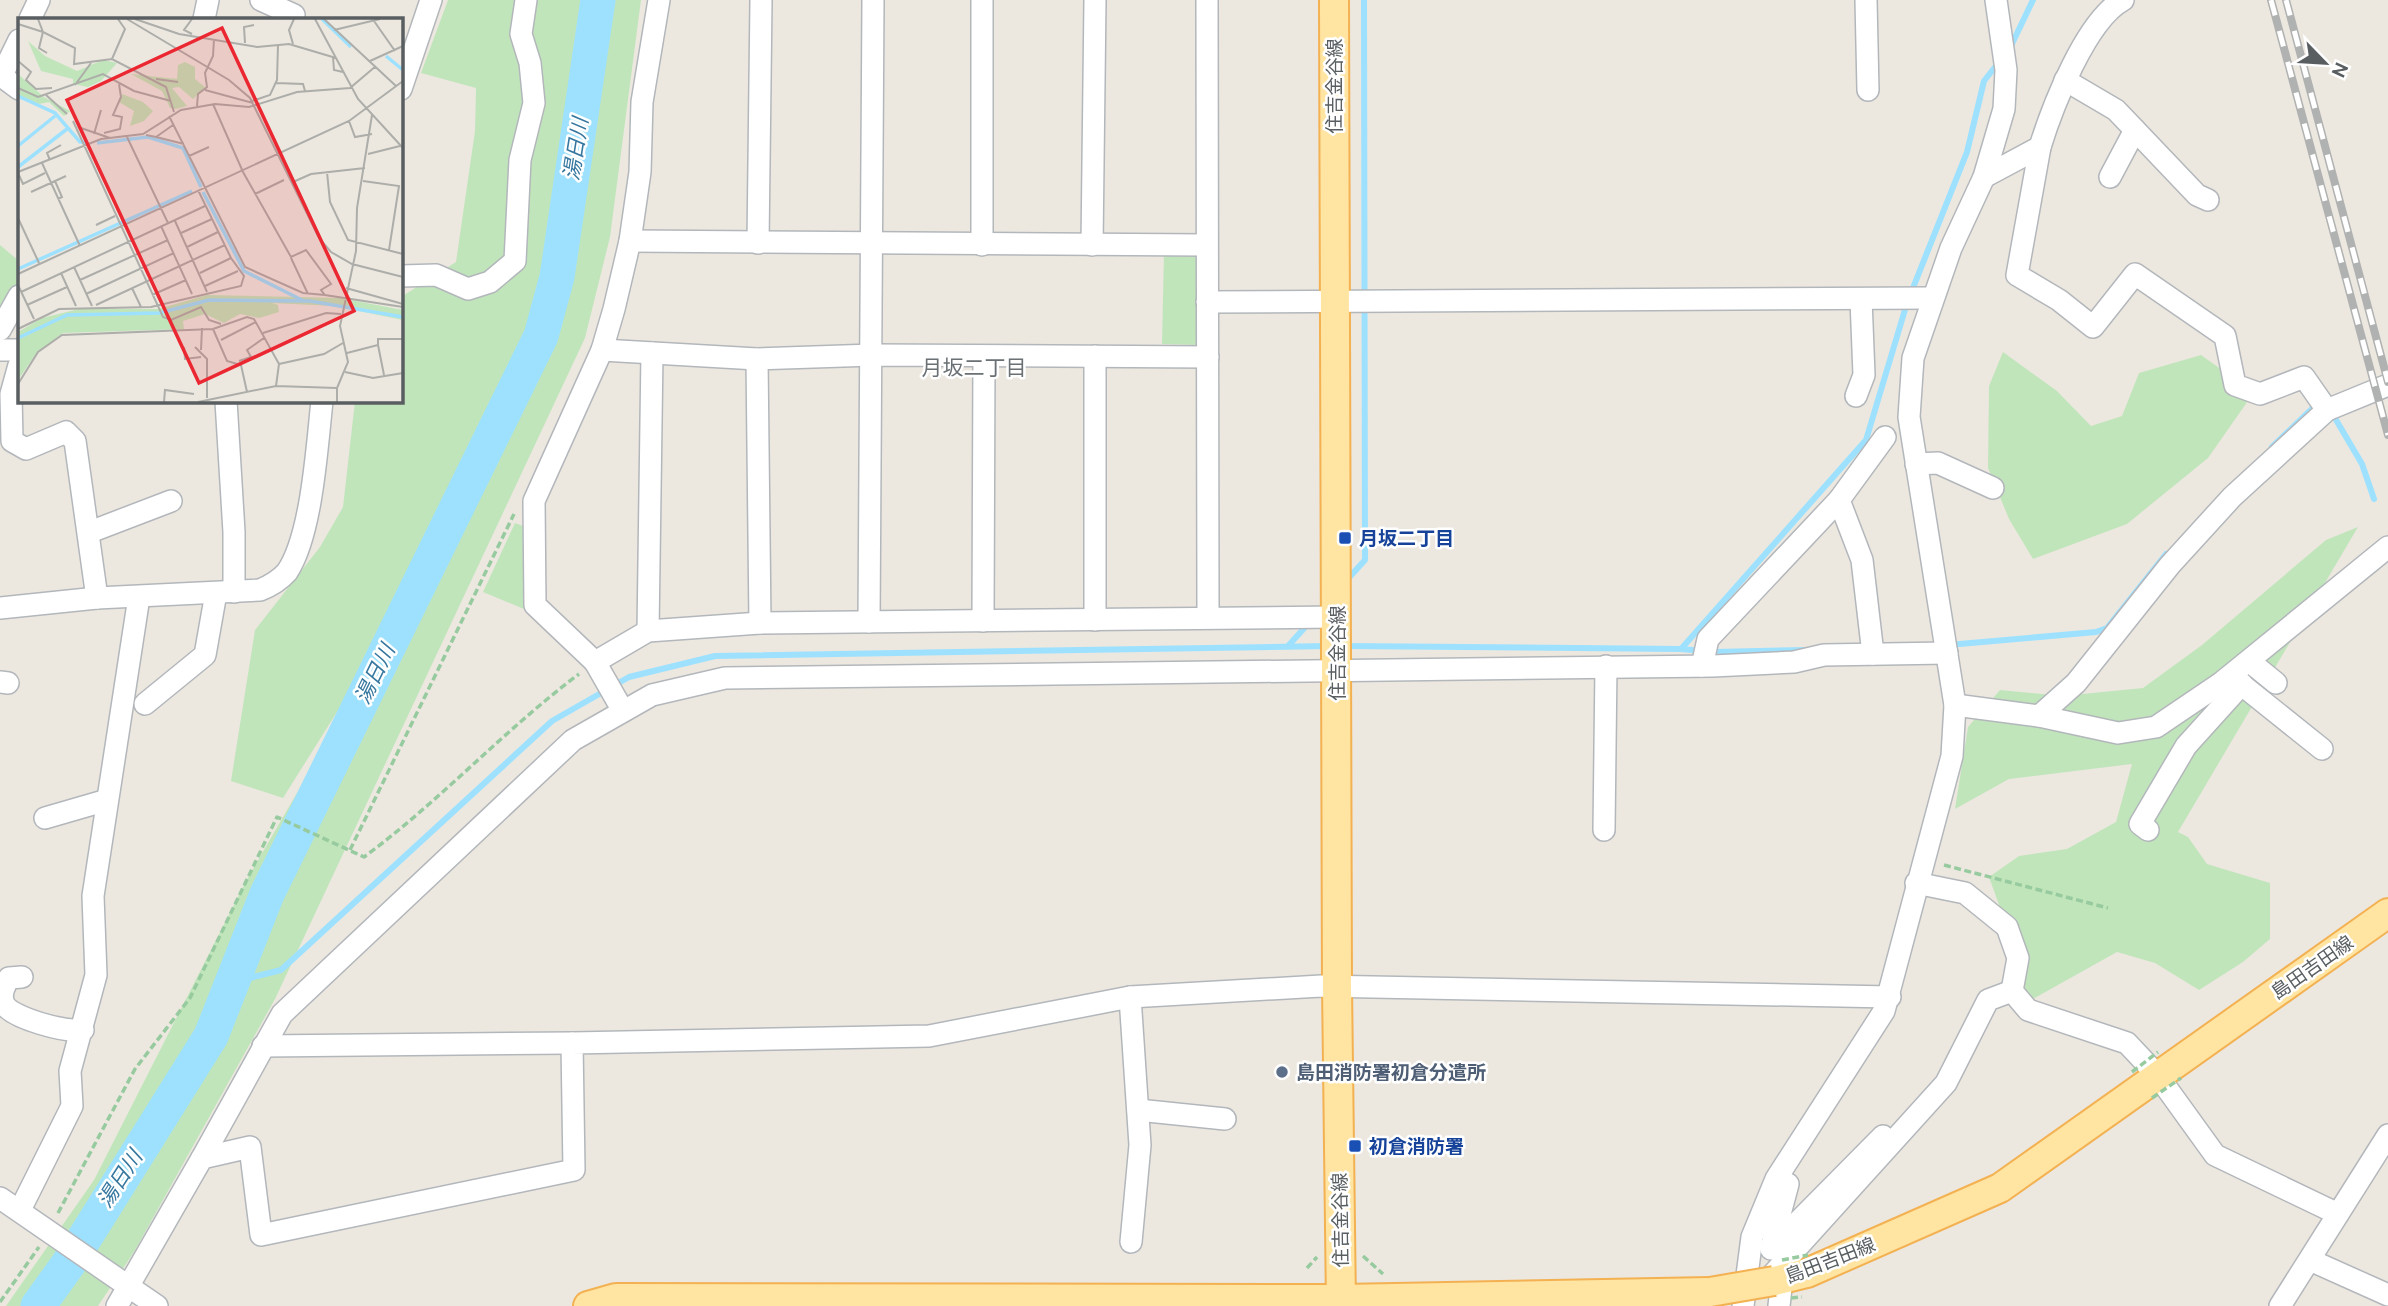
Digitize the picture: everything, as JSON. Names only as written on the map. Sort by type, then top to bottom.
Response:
[{"type":"main road","name":"住吉金谷線","points":[[1334,0],[1343,303],[1337,574],[1330,633],[1341,1302]]},
{"type":"main road","name":"島田吉田線","points":[[588,1306],[616,1298],[1341,1302],[1710,1292],[1775,1287],[2000,1188],[2388,913]]},
{"type":"street","points":[[30,18],[39,0]]},
{"type":"street","points":[[204,18],[208,0]]},
{"type":"street","points":[[261,0],[294,15]]},
{"type":"street","points":[[402,86],[431,0]]},
{"type":"street","points":[[402,276],[436,275],[468,289],[490,282],[515,261],[520,159],[534,103],[530,63],[521,34],[526,0]]},
{"type":"street","points":[[623,711],[595,662],[535,606],[534,501],[601,350],[630,241],[640,172],[642,102],[659,0]]},
{"type":"street","points":[[758,243],[761,0]]},
{"type":"street","points":[[869,622],[873,355],[873,0]]},
{"type":"street","points":[[982,0],[982,245]]},
{"type":"street","points":[[1092,245],[1095,0]]},
{"type":"street","points":[[1207,0],[1208,616]]},
{"type":"street","points":[[1866,0],[1868,90]]},
{"type":"street","points":[[1743,1306],[1752,1237],[1776,1179],[1884,1011],[1890,997],[1916,883],[1952,756],[1955,705],[1909,417],[1913,358],[1928,298],[1984,177],[2004,109],[2007,70],[1996,0]]},
{"type":"street","points":[[2123,0],[2114,5],[2098,25],[2065,80],[2052,108],[2040,148],[2017,275],[2059,300],[2093,327],[2135,274],[2225,336],[2235,385],[2260,394],[2305,377],[2329,406]]},
{"type":"street","points":[[18,42],[1,76],[18,88]]},
{"type":"street","points":[[2065,80],[2116,110],[2197,195],[2208,200]]},
{"type":"street","points":[[2110,177],[2135,130]]},
{"type":"street","points":[[1984,177],[2040,148]]},
{"type":"street","points":[[630,241],[1206,246]]},
{"type":"street","points":[[0,330],[18,298]]},
{"type":"street","points":[[1206,302],[1928,298]]},
{"type":"street","points":[[1856,396],[1864,375],[1861,299]]},
{"type":"street","points":[[0,350],[18,350]]},
{"type":"street","points":[[601,350],[757,359],[873,355],[1208,357]]},
{"type":"street","points":[[648,631],[652,353]]},
{"type":"street","points":[[983,621],[984,356]]},
{"type":"street","points":[[1095,356],[1095,620]]},
{"type":"street","points":[[757,359],[761,623]]},
{"type":"street","points":[[18,369],[11,394],[12,442],[26,449],[66,432],[75,441],[90,532],[97,598]]},
{"type":"street","points":[[2039,716],[2077,683],[2170,565],[2232,497],[2329,406],[2388,385]]},
{"type":"street","points":[[145,704],[205,654],[225,592],[234,533],[226,402]]},
{"type":"street","points":[[0,608],[97,598],[225,592],[271,586],[286,573],[299,547],[310,492],[322,402]]},
{"type":"street","points":[[1702,665],[1708,639],[1839,500],[1885,437]]},
{"type":"street","points":[[1916,464],[1938,463],[1993,488]]},
{"type":"street","points":[[1839,500],[1862,560],[1872,647]]},
{"type":"street","points":[[90,532],[171,501]]},
{"type":"street","points":[[2148,830],[2140,824],[2186,746],[2249,661],[2388,547]]},
{"type":"street","points":[[20,1210],[72,1106],[70,1071],[96,975],[93,897],[139,597]]},
{"type":"street","points":[[595,662],[648,631],[761,623],[1095,620],[1208,616],[1606,666],[1794,662],[1872,647],[1945,646]]},
{"type":"street","points":[[117,1306],[123,1283],[202,1158],[282,1014],[573,740],[623,711],[652,695],[725,678],[1330,633]]},
{"type":"street","points":[[2249,661],[2276,683]]},
{"type":"street","points":[[1604,830],[1606,666]]},
{"type":"street","points":[[1955,705],[2039,716],[2118,733],[2156,727],[2236,680]]},
{"type":"street","points":[[2236,680],[2322,749]]},
{"type":"street","points":[[45,818],[107,800]]},
{"type":"street","points":[[1916,883],[1965,893],[2007,927],[2018,958],[2012,991]]},
{"type":"street","points":[[22,977],[9,978],[2,991],[2,1002],[8,1011],[47,1026],[73,1032],[83,1030]]},
{"type":"street","points":[[263,1046],[929,1036],[1130,997],[1337,986],[1890,997]]},
{"type":"street","points":[[2012,991],[2028,1010],[2127,1043],[2156,1075],[2215,1155],[2339,1214]]},
{"type":"street","points":[[1775,1287],[1946,1083],[1988,1000],[2012,991]]},
{"type":"street","points":[[1130,997],[1140,1145],[1131,1242]]},
{"type":"street","points":[[202,1158],[250,1147],[261,1235],[574,1170],[572,1043]]},
{"type":"street","points":[[1138,1110],[1225,1119]]},
{"type":"street","points":[[1776,1179],[1788,1184],[1771,1249],[1892,1128],[1922,1112]]},
{"type":"street","points":[[2280,1306],[2386,1138]]},
{"type":"street","points":[[0,1198],[157,1306]]},
{"type":"street","points":[[2310,1260],[2388,1295]]},
{"type":"path","points":[[350,851],[518,504],[534,501]]},
{"type":"path","points":[[0,1303],[48,1233],[135,1069],[190,998],[277,817],[364,857],[410,823],[529,711],[595,662]]},
{"type":"path","points":[[1924,859],[2108,908]]},
{"type":"green space","points":[[448,0],[582,0],[575,61],[583,0],[641,0],[610,237],[585,338],[275,999],[134,1252],[98,1306],[6,1306],[94,1180],[246,881],[338,722],[386,627],[359,677],[283,798],[231,781],[255,630],[320,547],[343,507],[355,402],[402,402],[402,296],[456,262],[475,131],[476,88],[421,73]]},
{"type":"green space","points":[[0,245],[18,260],[18,284],[0,316]]},
{"type":"green space","points":[[1164,250],[1201,251],[1199,345],[1162,344]]},
{"type":"green space","points":[[2003,352],[2057,391],[2091,426],[2122,416],[2139,373],[2201,355],[2225,372],[2250,398],[2208,458],[2127,524],[2033,559],[2009,519],[1988,468],[1989,386]]},
{"type":"green space","points":[[515,523],[523,526],[524,609],[483,592]]},
{"type":"green space","points":[[2358,527],[2178,832],[2188,837],[2207,864],[2270,883],[2270,939],[2243,962],[2199,990],[2155,963],[2117,952],[2031,1000],[2008,976],[2007,927],[1989,877],[2019,856],[2067,849],[2116,822],[2132,764],[2009,779],[1955,809],[1968,727],[2000,690],[2062,696],[2143,688],[2202,645],[2326,540]]},
{"type":"waterway","name":"湯日川","points":[[38,1306],[69,1263],[211,1036],[267,894],[541,336],[557,277],[598,0]]},
{"type":"waterway","points":[[1345,582],[1365,560],[1364,0]]},
{"type":"waterway","points":[[2010,48],[2033,0]]},
{"type":"waterway","points":[[1911,293],[1967,152],[1984,81],[1999,62]]},
{"type":"waterway","points":[[1344,646],[1681,649],[1866,440],[1907,303]]},
{"type":"waterway","points":[[2272,447],[2317,404]]},
{"type":"waterway","points":[[2332,413],[2362,464],[2374,499]]},
{"type":"waterway","points":[[1948,645],[2096,632],[2107,628],[2166,554]]},
{"type":"waterway","points":[[1288,646],[1308,624]]},
{"type":"waterway","points":[[227,993],[250,978],[281,970],[552,721],[629,677],[715,656],[1330,646]]},
{"type":"waterway","points":[[1681,649],[1714,652],[1807,650]]},
{"type":"railway","points":[[2271,0],[2388,435]]},
{"type":"railway","points":[[2286,0],[2388,382]]},
{"type":"place","name":"月坂二丁目","points":[[1345,538]]},
{"type":"place","name":"島田消防署初倉分遣所","points":[[1282,1072]]},
{"type":"place","name":"初倉消防署","points":[[1355,1146]]},
{"type":"district","name":"月坂二丁目","points":[[974,368]]}]
